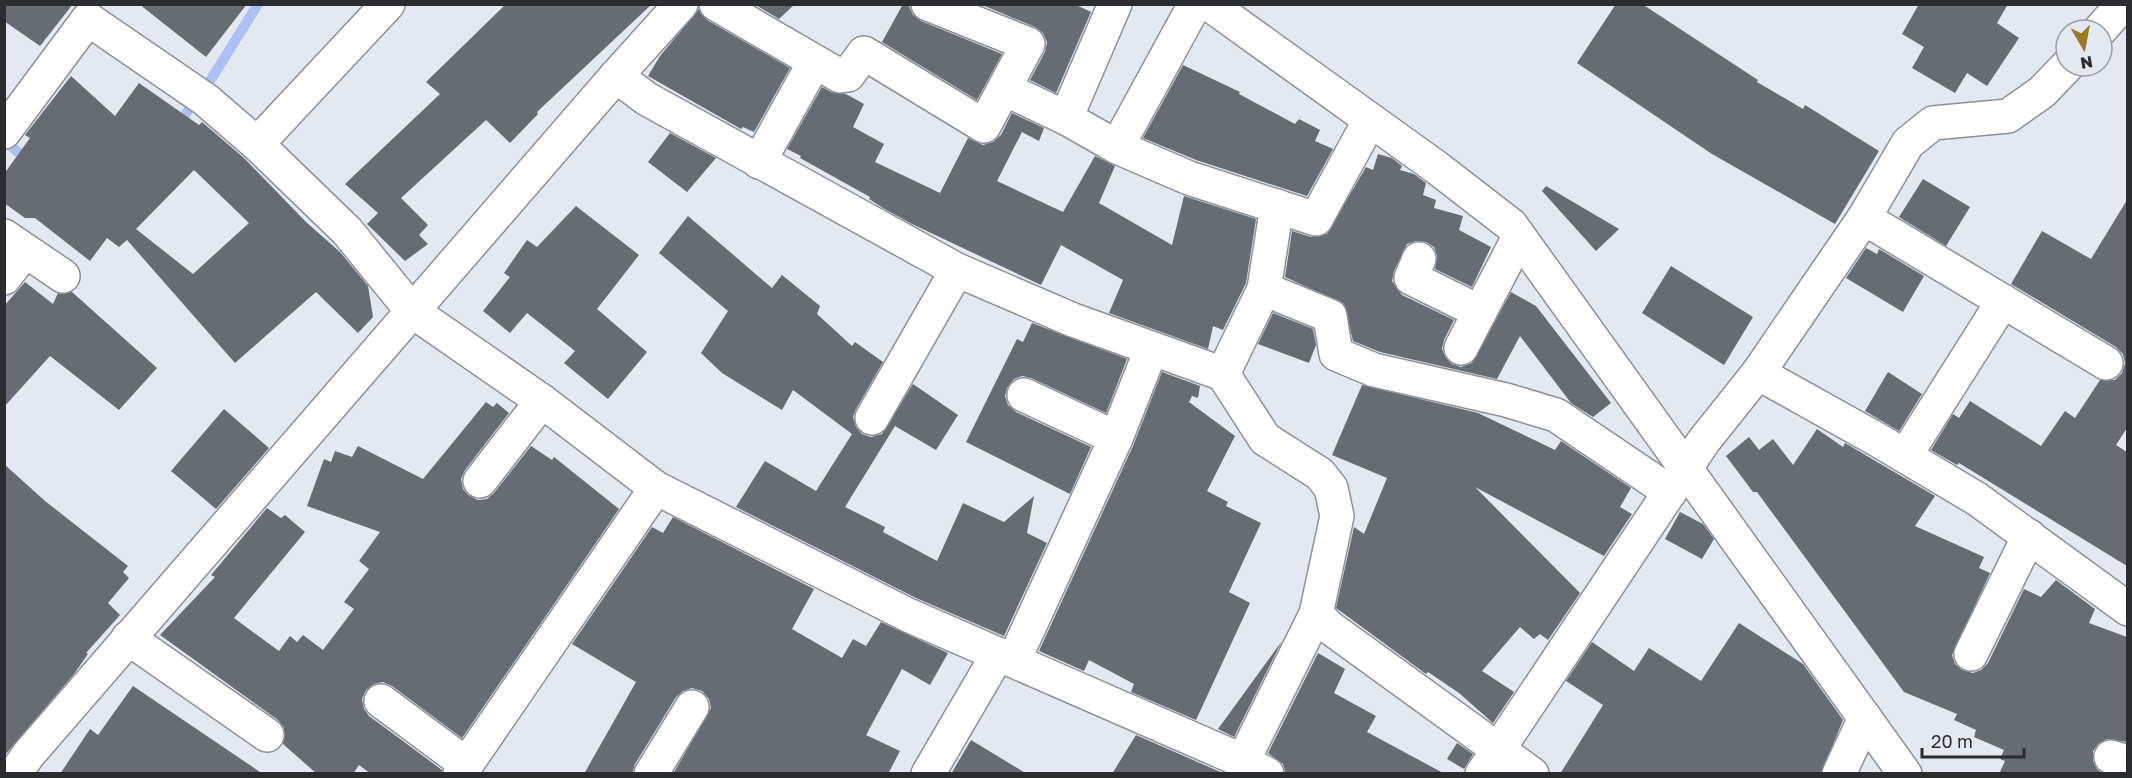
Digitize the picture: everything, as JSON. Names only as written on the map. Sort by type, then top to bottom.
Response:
[{"type":"street","points":[[257,144],[388,4]]},
{"type":"street","points":[[15,774],[27,755],[128,638],[681,4]]},
{"type":"street","points":[[716,4],[814,63],[840,76],[848,75],[864,53],[984,126],[1028,44],[928,4]]},
{"type":"street","points":[[1066,118],[1115,4]]},
{"type":"street","points":[[1118,147],[1195,4]]},
{"type":"street","points":[[1209,4],[1511,225],[1678,480],[1865,718],[1905,774]]},
{"type":"street","points":[[2111,18],[2123,4]]},
{"type":"street","points":[[4,132],[88,19],[206,100],[257,144],[347,231],[412,311],[542,402],[656,488],[908,615],[1255,767],[1316,614],[1337,516],[1331,488],[1320,474],[1265,439],[1222,374],[1073,321],[957,270],[647,99],[616,76]]},
{"type":"street","points":[[759,162],[814,63]]},
{"type":"street","points":[[1491,762],[1678,480],[1758,373],[1864,218],[1908,143],[1933,123],[2008,116],[2042,92],[2055,78]]},
{"type":"street","points":[[1005,89],[1066,118],[1118,147],[1189,178],[1316,219],[1370,120]]},
{"type":"street","points":[[1222,374],[1264,289],[1277,206]]},
{"type":"street","points":[[1864,218],[2106,363]]},
{"type":"street","points":[[1461,348],[1519,237]]},
{"type":"street","points":[[4,278],[15,244],[63,276]]},
{"type":"street","points":[[1419,259],[1411,278],[1480,312]]},
{"type":"street","points":[[872,418],[957,270]]},
{"type":"street","points":[[1264,289],[1330,316],[1336,354],[1374,370],[1506,400],[1556,416],[1678,480]]},
{"type":"street","points":[[1905,456],[2002,301]]},
{"type":"street","points":[[928,774],[1006,657],[1116,438],[1151,350]]},
{"type":"street","points":[[1758,373],[1977,499],[2127,609]]},
{"type":"street","points":[[1024,395],[1116,438]]},
{"type":"street","points":[[480,481],[542,402]]},
{"type":"street","points":[[381,701],[463,769],[656,488]]},
{"type":"street","points":[[1971,654],[2029,536]]},
{"type":"street","points":[[1316,614],[1491,762],[1532,774]]},
{"type":"street","points":[[128,638],[267,735]]},
{"type":"street","points":[[651,774],[693,707]]},
{"type":"street","points":[[1839,774],[1865,718]]},
{"type":"building","points":[[4,4],[73,4],[40,46],[4,21]]},
{"type":"building","points":[[139,4],[247,4],[206,57]]},
{"type":"building","points":[[506,4],[652,4],[537,112],[538,114],[510,143],[486,120],[401,198],[428,225],[419,235],[428,244],[405,261],[367,224],[378,213],[345,184],[440,94],[426,82]]},
{"type":"building","points":[[754,4],[795,4],[779,19]]},
{"type":"building","points":[[903,4],[909,6],[913,15],[921,21],[1002,54],[977,100],[882,42]]},
{"type":"building","points":[[980,4],[1074,4],[1091,12],[1056,93],[1030,80],[1045,52],[1047,42],[1043,33],[1035,27]]},
{"type":"building","points":[[1616,4],[1642,4],[1758,80],[1757,82],[1803,109],[1805,105],[1879,151],[1835,224],[1712,154],[1577,63]]},
{"type":"building","points":[[1919,4],[2008,4],[1997,23],[2019,38],[1987,86],[1967,73],[1955,93],[1912,68],[1924,47],[1902,34]]},
{"type":"building","points":[[699,9],[707,20],[790,68],[754,132],[743,127],[741,129],[648,76],[660,56]]},
{"type":"building","points":[[1183,65],[1240,92],[1239,94],[1295,124],[1299,119],[1320,130],[1315,141],[1333,149],[1307,196],[1196,160],[1143,138]]},
{"type":"building","points":[[71,76],[115,116],[139,83],[199,125],[202,122],[244,158],[306,222],[340,252],[368,286],[373,317],[358,333],[316,292],[235,363],[127,240],[119,247],[107,238],[90,261],[35,218],[25,218],[4,203],[4,174],[30,138],[25,135]],"holes":[[[194,170],[249,223],[193,274],[136,229]]]},
{"type":"building","points":[[822,87],[831,92],[846,94],[864,104],[853,127],[884,144],[875,162],[940,193],[968,138],[983,145],[993,142],[1001,135],[1012,113],[1044,128],[1039,141],[1022,132],[997,181],[1063,212],[1095,156],[1115,166],[1099,203],[1172,245],[1184,196],[1256,219],[1246,283],[1223,330],[1213,326],[1208,349],[1109,313],[1123,280],[1061,245],[1041,285],[912,224],[869,199],[870,197],[800,158],[801,156],[787,149]]},
{"type":"building","points":[[670,133],[716,158],[687,192],[648,162]]},
{"type":"building","points":[[1378,154],[1392,158],[1402,166],[1400,170],[1414,174],[1426,183],[1423,195],[1436,200],[1434,208],[1463,216],[1459,230],[1491,247],[1472,287],[1435,269],[1437,256],[1434,247],[1426,242],[1416,241],[1407,244],[1394,271],[1392,281],[1402,295],[1454,320],[1442,349],[1446,358],[1452,364],[1461,367],[1472,363],[1511,292],[1536,306],[1611,403],[1593,417],[1571,403],[1520,336],[1497,379],[1380,352],[1353,341],[1344,304],[1285,277],[1292,231],[1311,237],[1327,234],[1366,167],[1373,170]]},
{"type":"building","points":[[1923,179],[1970,207],[1946,246],[1899,217]]},
{"type":"building","points":[[1546,186],[1619,229],[1596,251],[1542,191]]},
{"type":"building","points":[[2127,200],[2127,428],[2116,445],[2127,452],[2127,566],[1959,463],[1957,465],[1931,450],[1953,414],[1959,418],[1970,401],[2041,446],[2065,411],[2075,418],[2100,380],[2115,380],[2122,373],[2125,363],[2123,354],[2116,347],[2011,284],[2042,231],[2091,259]]},
{"type":"building","points":[[576,206],[639,255],[597,309],[647,352],[608,399],[564,363],[575,351],[527,313],[510,333],[483,311],[510,277],[504,273],[527,240],[537,247]]},
{"type":"building","points":[[688,216],[772,288],[782,275],[820,306],[817,314],[852,346],[855,342],[883,362],[853,417],[856,427],[862,434],[871,437],[882,434],[913,384],[958,415],[936,450],[895,426],[845,507],[885,527],[883,532],[937,561],[963,503],[1004,522],[1034,496],[1027,533],[1047,543],[1004,636],[916,598],[736,507],[765,461],[816,491],[852,434],[793,390],[782,410],[722,373],[701,353],[728,311],[659,253]]},
{"type":"building","points":[[1866,248],[1877,254],[1879,249],[1924,276],[1903,312],[1846,278]]},
{"type":"building","points":[[1671,266],[1753,317],[1724,365],[1642,313]]},
{"type":"building","points":[[25,282],[53,304],[58,293],[72,292],[157,368],[119,410],[50,356],[4,407],[4,306]]},
{"type":"building","points":[[1273,313],[1313,329],[1316,345],[1309,363],[1258,344]]},
{"type":"building","points":[[1032,323],[1127,359],[1106,413],[1031,378],[1022,376],[1014,379],[1007,388],[1005,396],[1008,405],[1016,412],[1091,447],[1070,494],[966,442],[1017,339],[1023,342]]},
{"type":"building","points":[[1162,372],[1200,386],[1198,398],[1192,396],[1189,402],[1235,436],[1207,491],[1228,502],[1226,506],[1261,523],[1229,592],[1250,603],[1196,720],[1131,692],[1134,684],[1089,660],[1084,671],[1039,651],[1133,446]]},
{"type":"building","points":[[1888,372],[1922,394],[1899,431],[1865,411]]},
{"type":"building","points":[[1362,385],[1478,413],[1555,450],[1561,441],[1631,488],[1620,507],[1632,514],[1604,556],[1475,487],[1580,593],[1548,640],[1540,634],[1534,639],[1520,627],[1482,671],[1514,692],[1493,723],[1459,693],[1428,672],[1426,674],[1336,608],[1354,527],[1364,534],[1387,478],[1332,455]]},
{"type":"building","points":[[486,402],[493,407],[497,403],[509,413],[465,470],[461,479],[463,489],[468,495],[478,500],[487,499],[531,446],[552,460],[554,457],[619,509],[462,738],[392,686],[383,682],[374,684],[366,690],[362,699],[364,709],[369,716],[442,770],[441,774],[371,774],[359,765],[353,774],[317,774],[283,744],[284,728],[278,720],[160,635],[215,577],[211,575],[267,508],[281,518],[285,515],[305,532],[234,618],[279,651],[290,636],[297,642],[303,635],[323,650],[354,609],[344,602],[369,569],[359,561],[380,532],[307,506],[324,459],[331,462],[335,451],[352,457],[358,446],[423,479]]},
{"type":"building","points":[[224,409],[269,448],[216,509],[171,471]]},
{"type":"building","points":[[1817,429],[1843,447],[1845,443],[1935,496],[1915,526],[1984,557],[1979,568],[1990,573],[1952,655],[1955,664],[1962,670],[1973,673],[1981,670],[1988,663],[2024,589],[2041,597],[2056,580],[2095,609],[2089,623],[2127,637],[2127,742],[2107,739],[2098,744],[2093,751],[2093,761],[2103,774],[1999,774],[2005,761],[2000,759],[2004,750],[1974,737],[1976,730],[1954,720],[1957,714],[1904,692],[1757,492],[1753,492],[1726,456],[1749,437],[1759,450],[1773,439],[1793,465]]},
{"type":"building","points":[[4,464],[45,501],[128,566],[123,572],[129,578],[108,603],[120,615],[86,653],[88,654],[74,674],[4,756]]},
{"type":"building","points":[[1680,512],[1703,524],[1714,539],[1702,559],[1665,539]]},
{"type":"building","points":[[673,517],[814,589],[792,629],[842,658],[853,639],[866,646],[881,622],[948,653],[930,685],[902,669],[866,735],[900,751],[888,774],[673,774],[711,708],[709,699],[702,691],[692,688],[676,697],[635,764],[632,774],[584,774],[636,682],[572,644],[652,527],[663,533]]},
{"type":"building","points":[[1739,623],[1803,664],[1843,720],[1821,774],[1560,774],[1603,705],[1566,681],[1592,642],[1634,671],[1649,648],[1701,681]]},
{"type":"building","points":[[1282,641],[1234,737],[1218,729]]},
{"type":"building","points":[[1318,653],[1345,669],[1334,693],[1376,716],[1367,732],[1445,774],[1286,774],[1283,764],[1268,753]]},
{"type":"building","points":[[133,686],[263,774],[60,774],[90,729],[98,735]]},
{"type":"building","points":[[1136,735],[1225,774],[1112,774]]},
{"type":"building","points":[[971,740],[1027,774],[951,774]]},
{"type":"building","points":[[1457,743],[1473,754],[1464,769],[1447,759]]},
{"type":"waterway","points":[[210,81],[258,4]]},
{"type":"waterway","points":[[177,127],[190,108]]},
{"type":"waterway","points":[[11,146],[29,162]]}]
